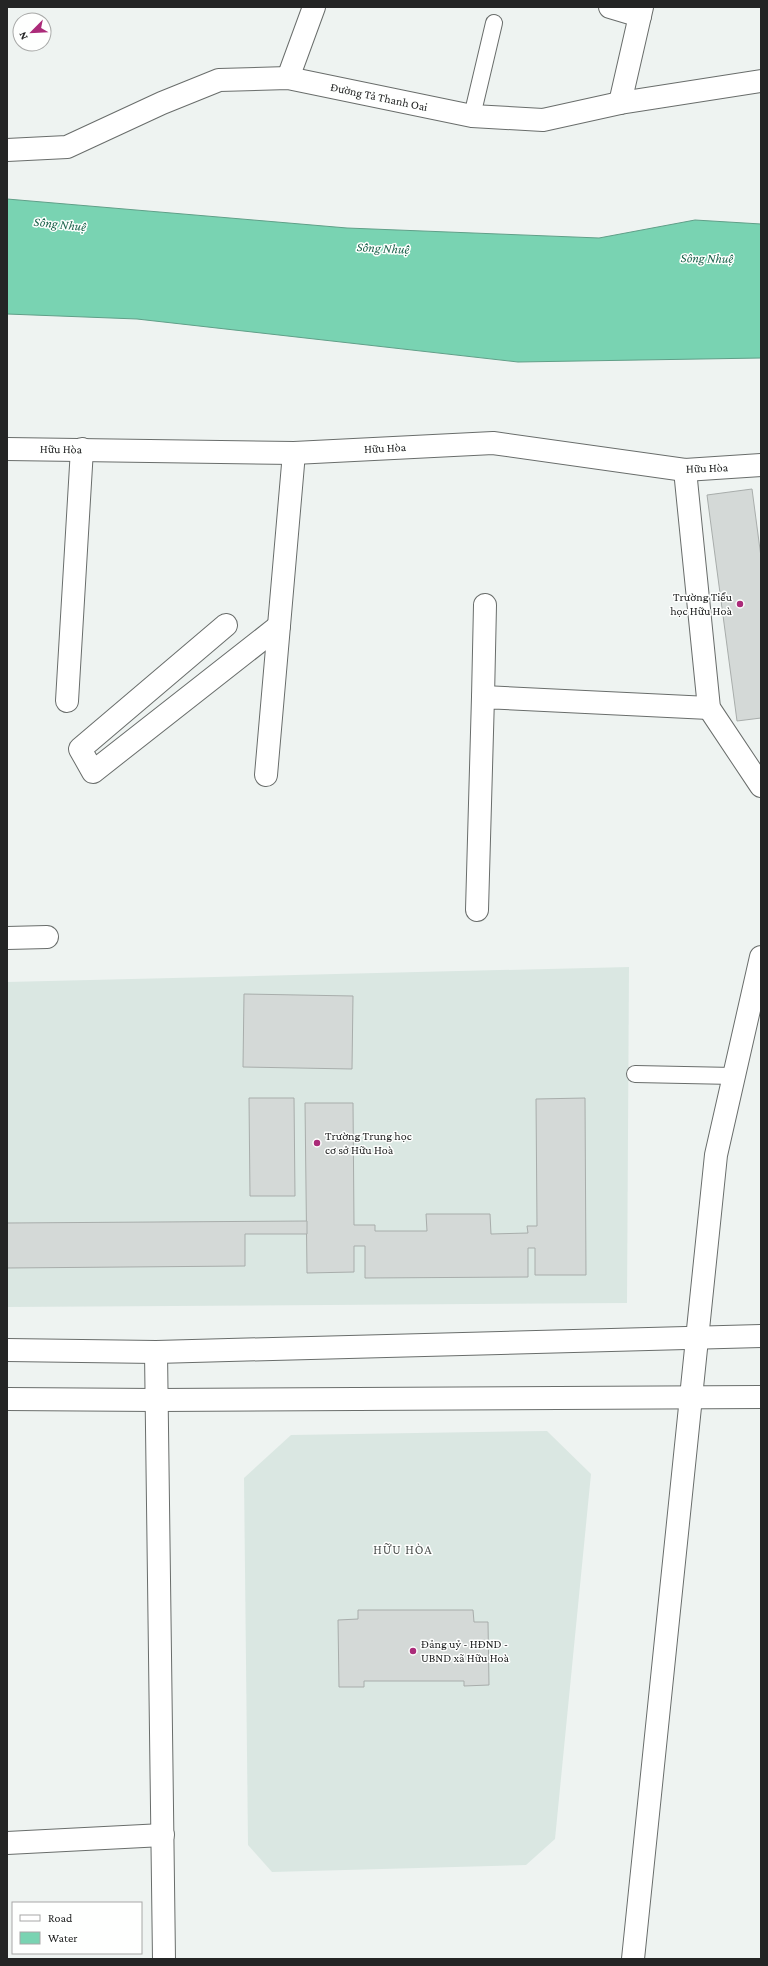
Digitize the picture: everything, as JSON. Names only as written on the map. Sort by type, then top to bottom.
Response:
[{"type":"street","points":[[288,78],[314,7]]},
{"type":"street","points":[[610,7],[641,11],[620,103]]},
{"type":"street","name":"Đường Tả Thanh Oai","points":[[7,150],[67,147],[162,103],[219,80],[288,78],[472,116],[543,120],[620,103],[761,80]]},
{"type":"street","name":"Hữu Hòa","points":[[7,448],[294,453],[493,443],[685,470],[761,465]]},
{"type":"street","points":[[67,701],[82,450]]},
{"type":"street","points":[[266,775],[294,453]]},
{"type":"street","points":[[685,470],[709,708],[761,786]]},
{"type":"street","points":[[477,910],[485,606]]},
{"type":"street","points":[[226,625],[80,749],[93,772],[279,626]]},
{"type":"street","points":[[483,697],[709,708]]},
{"type":"street","points":[[7,938],[47,937]]},
{"type":"street","points":[[633,1959],[699,1337],[716,1155],[761,957]]},
{"type":"street","points":[[7,1350],[156,1352],[761,1336]]},
{"type":"street","points":[[156,1352],[164,1959]]},
{"type":"street","points":[[7,1399],[157,1400],[761,1397]]},
{"type":"street","points":[[7,1842],[162,1835]]},
{"type":"lane","points":[[472,116],[494,23]]},
{"type":"lane","points":[[635,1074],[734,1076]]},
{"type":"shaded area","name":"Trường Trung học cơ sở Hữu Hoà","points":[[629,967],[627,1303],[7,1307],[7,982]]},
{"type":"shaded area","points":[[547,1431],[591,1474],[555,1839],[526,1865],[272,1872],[248,1845],[244,1478],[291,1435]]},
{"type":"water","name":"Sông Nhuệ","points":[[7,199],[347,228],[599,238],[695,220],[761,224],[761,358],[518,362],[137,319],[7,314]]},
{"type":"building","name":"Trường Tiểu học Hữu Hoà","points":[[752,489],[761,557],[761,718],[737,721],[707,495]]},
{"type":"building","points":[[244,994],[353,996],[352,1069],[243,1067]]},
{"type":"building","points":[[249,1098],[294,1098],[295,1196],[250,1196]]},
{"type":"building","points":[[585,1098],[586,1275],[535,1275],[535,1248],[528,1248],[528,1277],[365,1278],[365,1246],[354,1246],[354,1272],[307,1273],[305,1103],[353,1103],[354,1225],[375,1225],[375,1231],[427,1231],[426,1214],[490,1214],[491,1234],[528,1233],[527,1226],[537,1226],[536,1099]]},
{"type":"building","points":[[307,1221],[307,1234],[245,1234],[245,1266],[7,1268],[7,1223]]},
{"type":"building","name":"Đảng uỷ - HĐND - UBND xã Hữu Hoà","points":[[358,1610],[473,1610],[474,1622],[488,1622],[489,1685],[464,1686],[464,1681],[364,1681],[364,1687],[339,1687],[338,1620],[358,1619]]},
{"type":"place","name":"Trường Tiểu học Hữu Hoà","points":[[740,604]]},
{"type":"place","name":"Trường Trung học cơ sở Hữu Hoà","points":[[317,1143]]},
{"type":"place","name":"Đảng uỷ - HĐND - UBND xã Hữu Hoà","points":[[413,1651]]},
{"type":"district","name":"HỮU HÒA","points":[[403,1549]]}]
